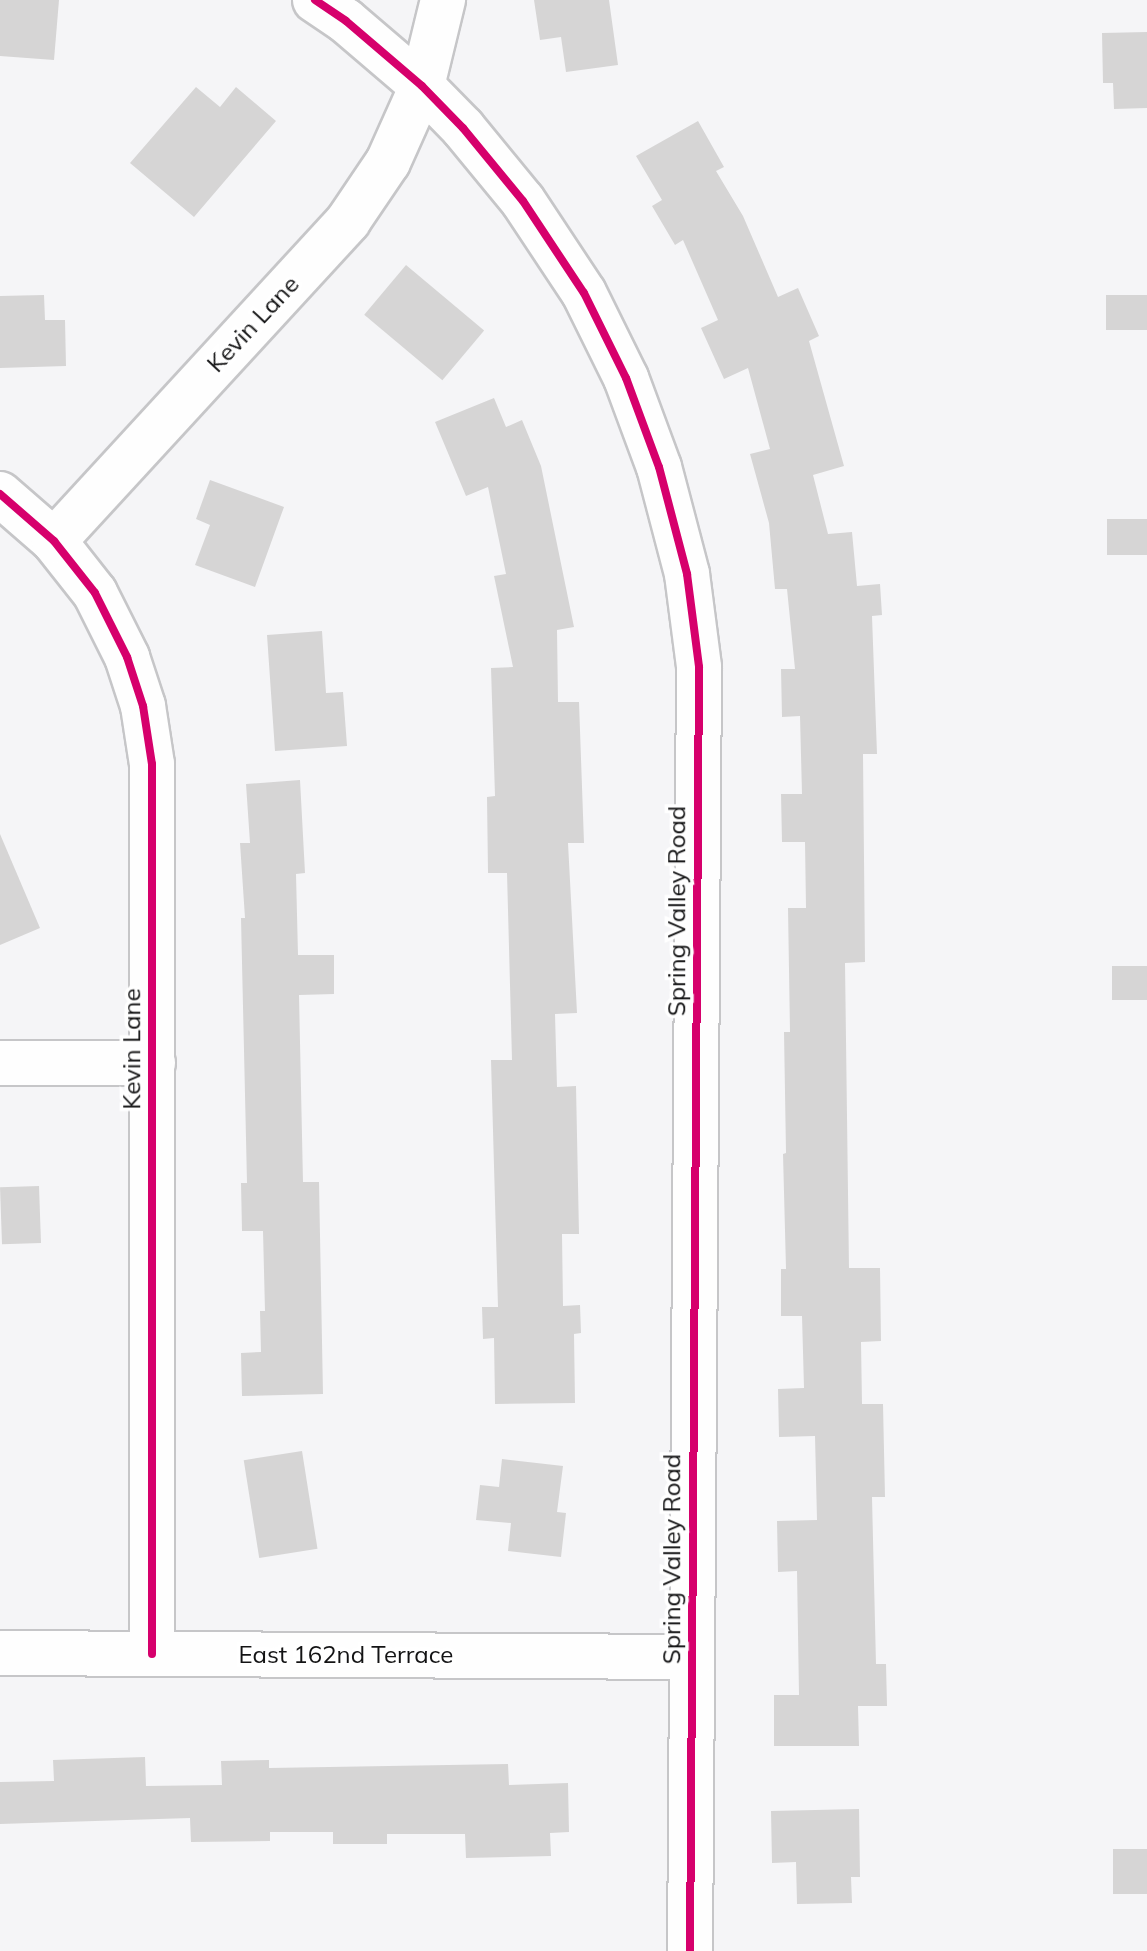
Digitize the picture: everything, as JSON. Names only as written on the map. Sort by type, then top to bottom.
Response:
[{"type":"street","name":"Spring Valley Road","points":[[315,0],[346,21],[422,86],[463,128],[523,201],[584,293],[626,378],[659,467],[687,574],[699,667],[690,1951]]},
{"type":"street","name":"Kevin Lane","points":[[54,541],[348,221],[388,162],[422,86],[443,0]]},
{"type":"street","name":"Kevin Lane","points":[[0,494],[54,541],[95,593],[127,657],[143,706],[152,764],[152,1654]]},
{"type":"street","points":[[0,1063],[153,1063]]},
{"type":"street","name":"East 162nd Terrace","points":[[0,1653],[692,1657]]},
{"type":"building","points":[[0,0],[59,0],[54,60],[0,56]]},
{"type":"building","points":[[534,0],[609,0],[618,65],[566,72],[561,37],[540,40]]},
{"type":"building","points":[[1147,32],[1147,108],[1114,109],[1113,83],[1103,83],[1102,33]]},
{"type":"building","points":[[196,87],[220,107],[236,87],[276,121],[194,217],[130,163]]},
{"type":"building","points":[[698,121],[724,167],[716,171],[743,216],[778,297],[798,288],[819,336],[809,341],[844,466],[813,475],[828,534],[852,532],[857,586],[880,584],[882,615],[872,616],[877,754],[863,754],[865,962],[845,963],[849,1268],[880,1268],[881,1341],[861,1342],[862,1404],[883,1404],[885,1497],[872,1497],[876,1664],[886,1664],[887,1706],[858,1706],[859,1746],[774,1746],[774,1695],[799,1695],[797,1571],[778,1572],[777,1521],[817,1520],[815,1436],[779,1437],[778,1389],[804,1388],[802,1316],[781,1316],[781,1269],[786,1269],[783,1154],[786,1153],[784,1032],[790,1032],[788,908],[806,908],[805,842],[782,842],[781,794],[802,794],[800,716],[782,717],[781,669],[795,669],[787,589],[775,589],[769,523],[750,454],[770,449],[748,368],[724,379],[701,328],[718,320],[683,240],[675,245],[652,206],[662,200],[636,156]]},
{"type":"building","points":[[406,265],[484,331],[442,380],[364,315]]},
{"type":"building","points":[[44,295],[45,320],[65,320],[66,366],[0,368],[0,296]]},
{"type":"building","points":[[1106,295],[1147,295],[1147,330],[1106,330]]},
{"type":"building","points":[[494,398],[506,427],[522,420],[541,466],[574,627],[557,630],[558,702],[579,702],[584,843],[568,843],[577,1013],[555,1014],[557,1087],[576,1086],[579,1234],[562,1234],[563,1306],[580,1305],[581,1333],[574,1334],[575,1403],[495,1404],[494,1338],[483,1339],[482,1307],[498,1307],[491,1060],[512,1060],[507,873],[488,873],[487,797],[495,796],[491,668],[513,667],[494,576],[506,574],[488,487],[466,496],[435,422]]},
{"type":"building","points":[[210,480],[284,507],[255,587],[195,565],[210,525],[196,519]]},
{"type":"building","points":[[1107,519],[1147,519],[1147,555],[1107,555]]},
{"type":"building","points":[[322,631],[326,693],[343,692],[347,746],[275,751],[267,635]]},
{"type":"building","points":[[300,780],[305,873],[296,874],[298,955],[334,955],[334,994],[299,995],[303,1182],[319,1182],[323,1394],[242,1396],[241,1353],[261,1352],[260,1311],[265,1311],[263,1231],[242,1231],[241,1183],[247,1183],[241,918],[245,918],[240,843],[250,843],[246,784]]},
{"type":"building","points":[[0,834],[40,928],[0,945]]},
{"type":"building","points":[[1112,966],[1147,966],[1147,1000],[1112,1000]]},
{"type":"building","points":[[39,1186],[41,1243],[2,1244],[0,1187]]},
{"type":"building","points":[[302,1451],[317,1549],[259,1558],[244,1460]]},
{"type":"building","points":[[502,1459],[563,1466],[557,1512],[566,1513],[561,1557],[508,1551],[511,1523],[476,1520],[480,1485],[499,1487]]},
{"type":"building","points":[[145,1757],[146,1786],[222,1785],[221,1761],[269,1760],[269,1768],[508,1764],[509,1785],[568,1783],[569,1832],[550,1833],[551,1856],[466,1858],[465,1834],[387,1834],[387,1844],[333,1844],[333,1832],[270,1832],[270,1841],[191,1842],[190,1818],[0,1824],[0,1782],[54,1781],[53,1760]]},
{"type":"building","points":[[859,1809],[860,1877],[851,1877],[852,1903],[797,1904],[796,1862],[772,1863],[771,1811]]},
{"type":"building","points":[[1113,1849],[1147,1849],[1147,1894],[1113,1894]]},
{"type":"cycle path","points":[[315,0],[346,21],[422,86],[463,128],[523,201],[584,293],[626,378],[659,467],[687,574],[699,667],[690,1951]]},
{"type":"cycle path","points":[[0,494],[54,541],[95,593],[127,657],[143,706],[152,764],[152,1654]]}]
